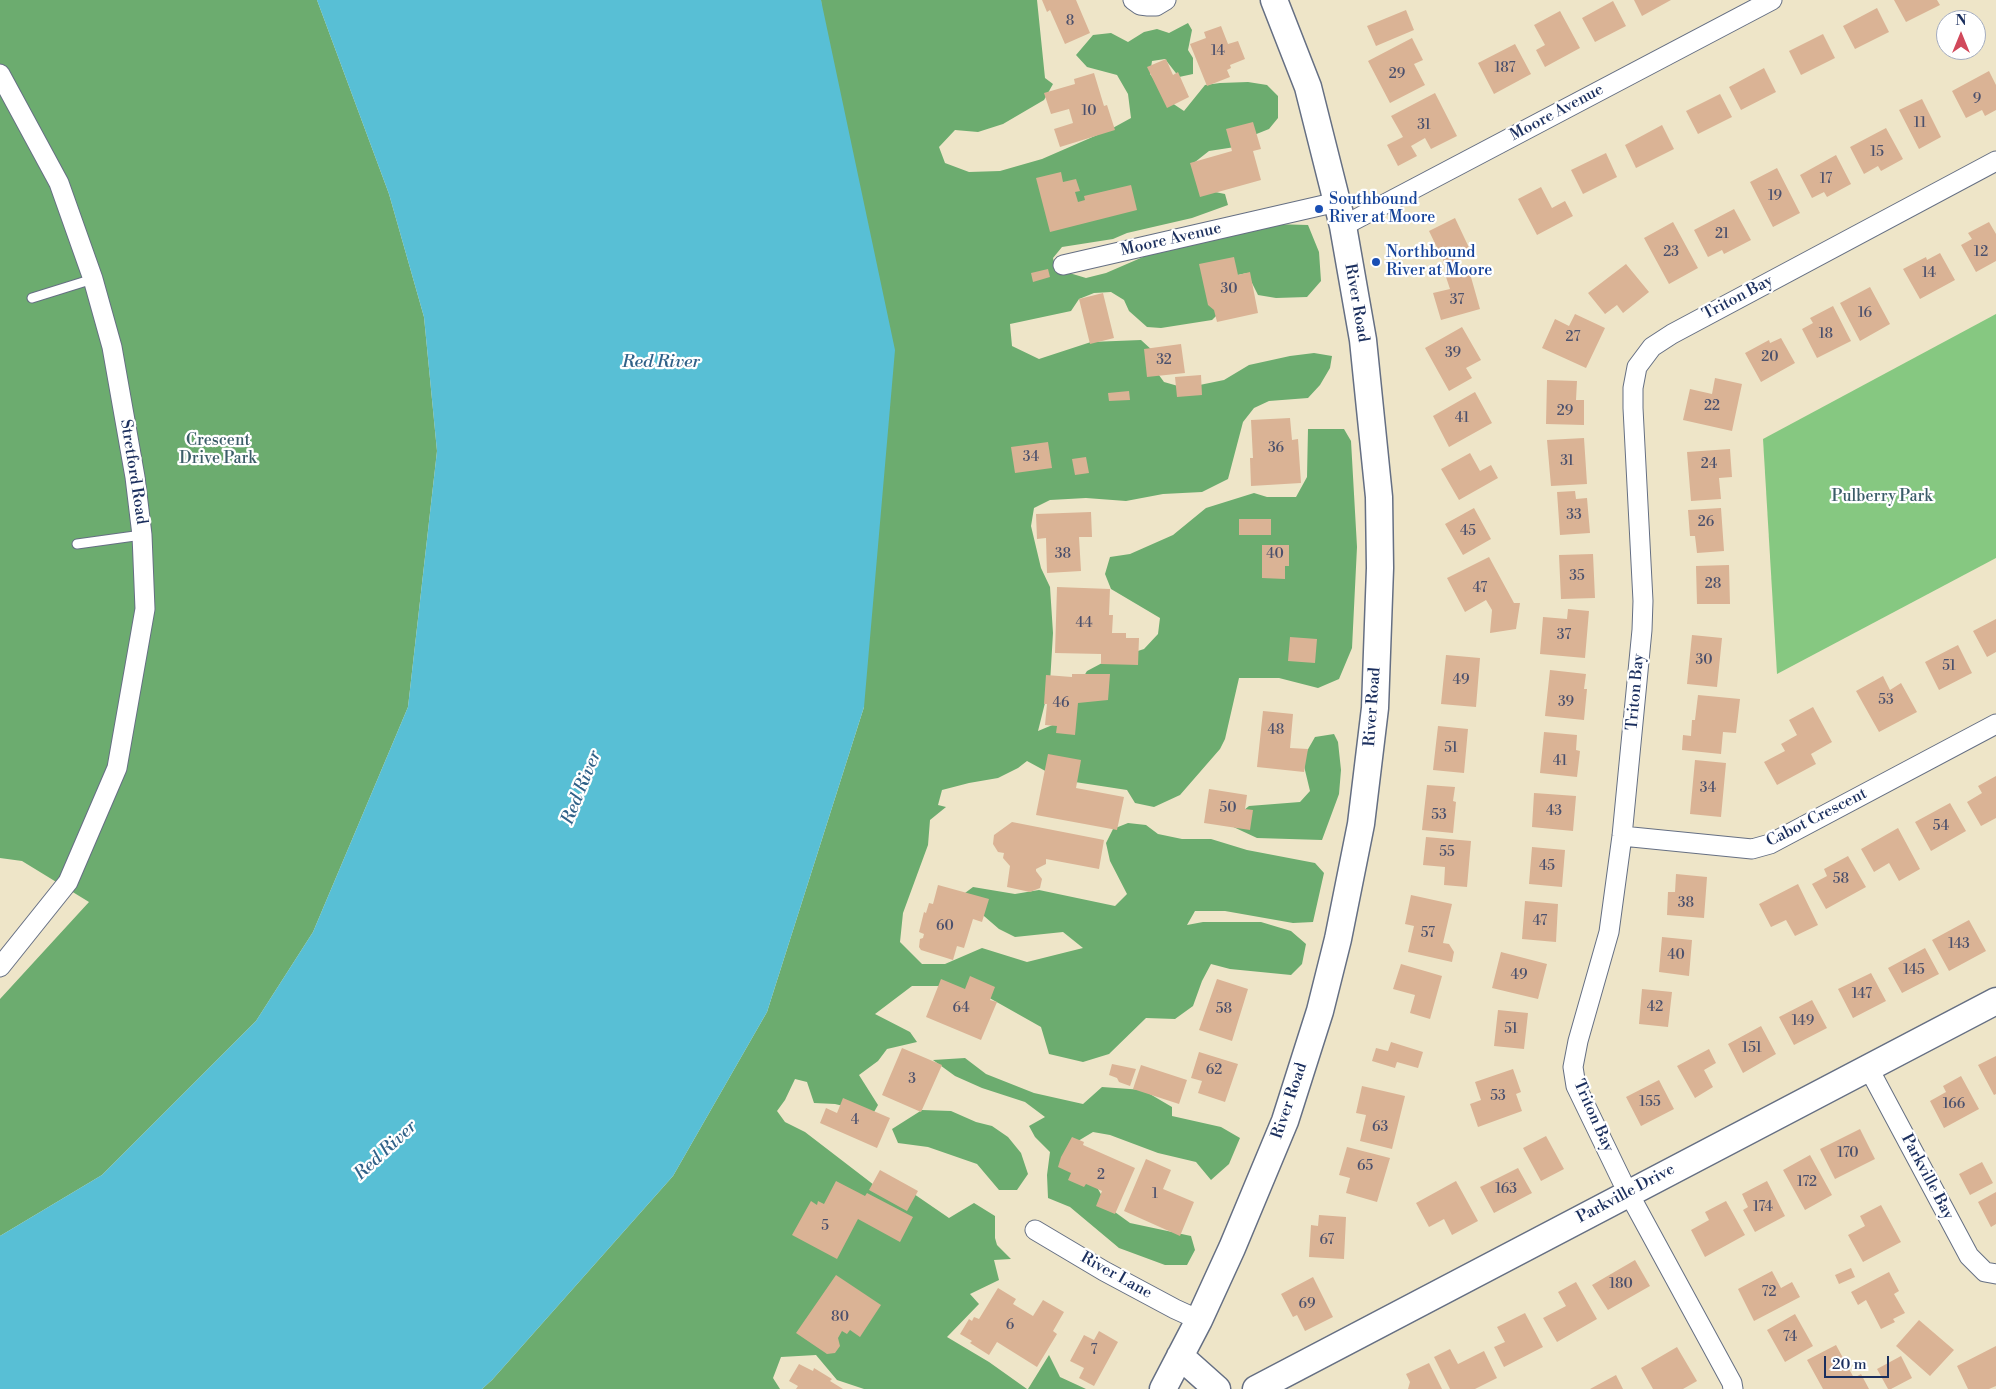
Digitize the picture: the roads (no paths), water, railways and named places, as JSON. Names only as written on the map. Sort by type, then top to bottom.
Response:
[{"type":"street","points":[[1133,0],[1140,5],[1148,6],[1156,6],[1166,0]]},
{"type":"street","name":"River Road","points":[[1163,1389],[1199,1320],[1232,1248],[1285,1121],[1322,1002],[1338,939],[1360,824],[1375,708],[1380,568],[1379,497],[1363,340],[1340,214],[1308,87],[1274,0]]},
{"type":"street","name":"Moore Avenue","points":[[1063,265],[1340,214],[1772,0]]},
{"type":"street","name":"Stretford Road","points":[[0,74],[59,183],[93,280],[112,347],[142,536],[145,609],[117,768],[68,882],[0,967]]},
{"type":"street","name":"Triton Bay","points":[[1733,1389],[1732,1383],[1628,1193],[1576,1086],[1573,1068],[1578,1041],[1609,932],[1622,836],[1643,601],[1633,408],[1633,388],[1637,367],[1652,347],[1672,334],[1996,161]]},
{"type":"street","name":"Cabot Crescent","points":[[1622,836],[1752,849],[1770,844],[1996,724]]},
{"type":"street","name":"Parkville Drive","points":[[1256,1389],[1996,1001]]},
{"type":"street","name":"Parkville Bay","points":[[1869,1069],[1969,1256],[1985,1272],[1996,1274]]},
{"type":"street","name":"River Lane","points":[[1035,1230],[1112,1275],[1199,1320]]},
{"type":"street","points":[[1180,1356],[1217,1389]]},
{"type":"lane","points":[[32,298],[93,280]]},
{"type":"lane","points":[[77,544],[142,536]]},
{"type":"water","name":"Red River","points":[[317,0],[821,0],[895,350],[864,707],[767,1012],[673,1176],[482,1389],[0,1389],[0,1236],[102,1175],[256,1021],[313,932],[408,707],[437,451],[424,317],[389,194]]},
{"type":"place","name":"Southbound River at Moore","points":[[1319,209]]},
{"type":"place","name":"Northbound River at Moore","points":[[1376,262]]},
{"type":"park label","name":"Crescent Drive Park","points":[[218,450]]},
{"type":"park label","name":"Pulberry Park","points":[[1882,497]]}]
